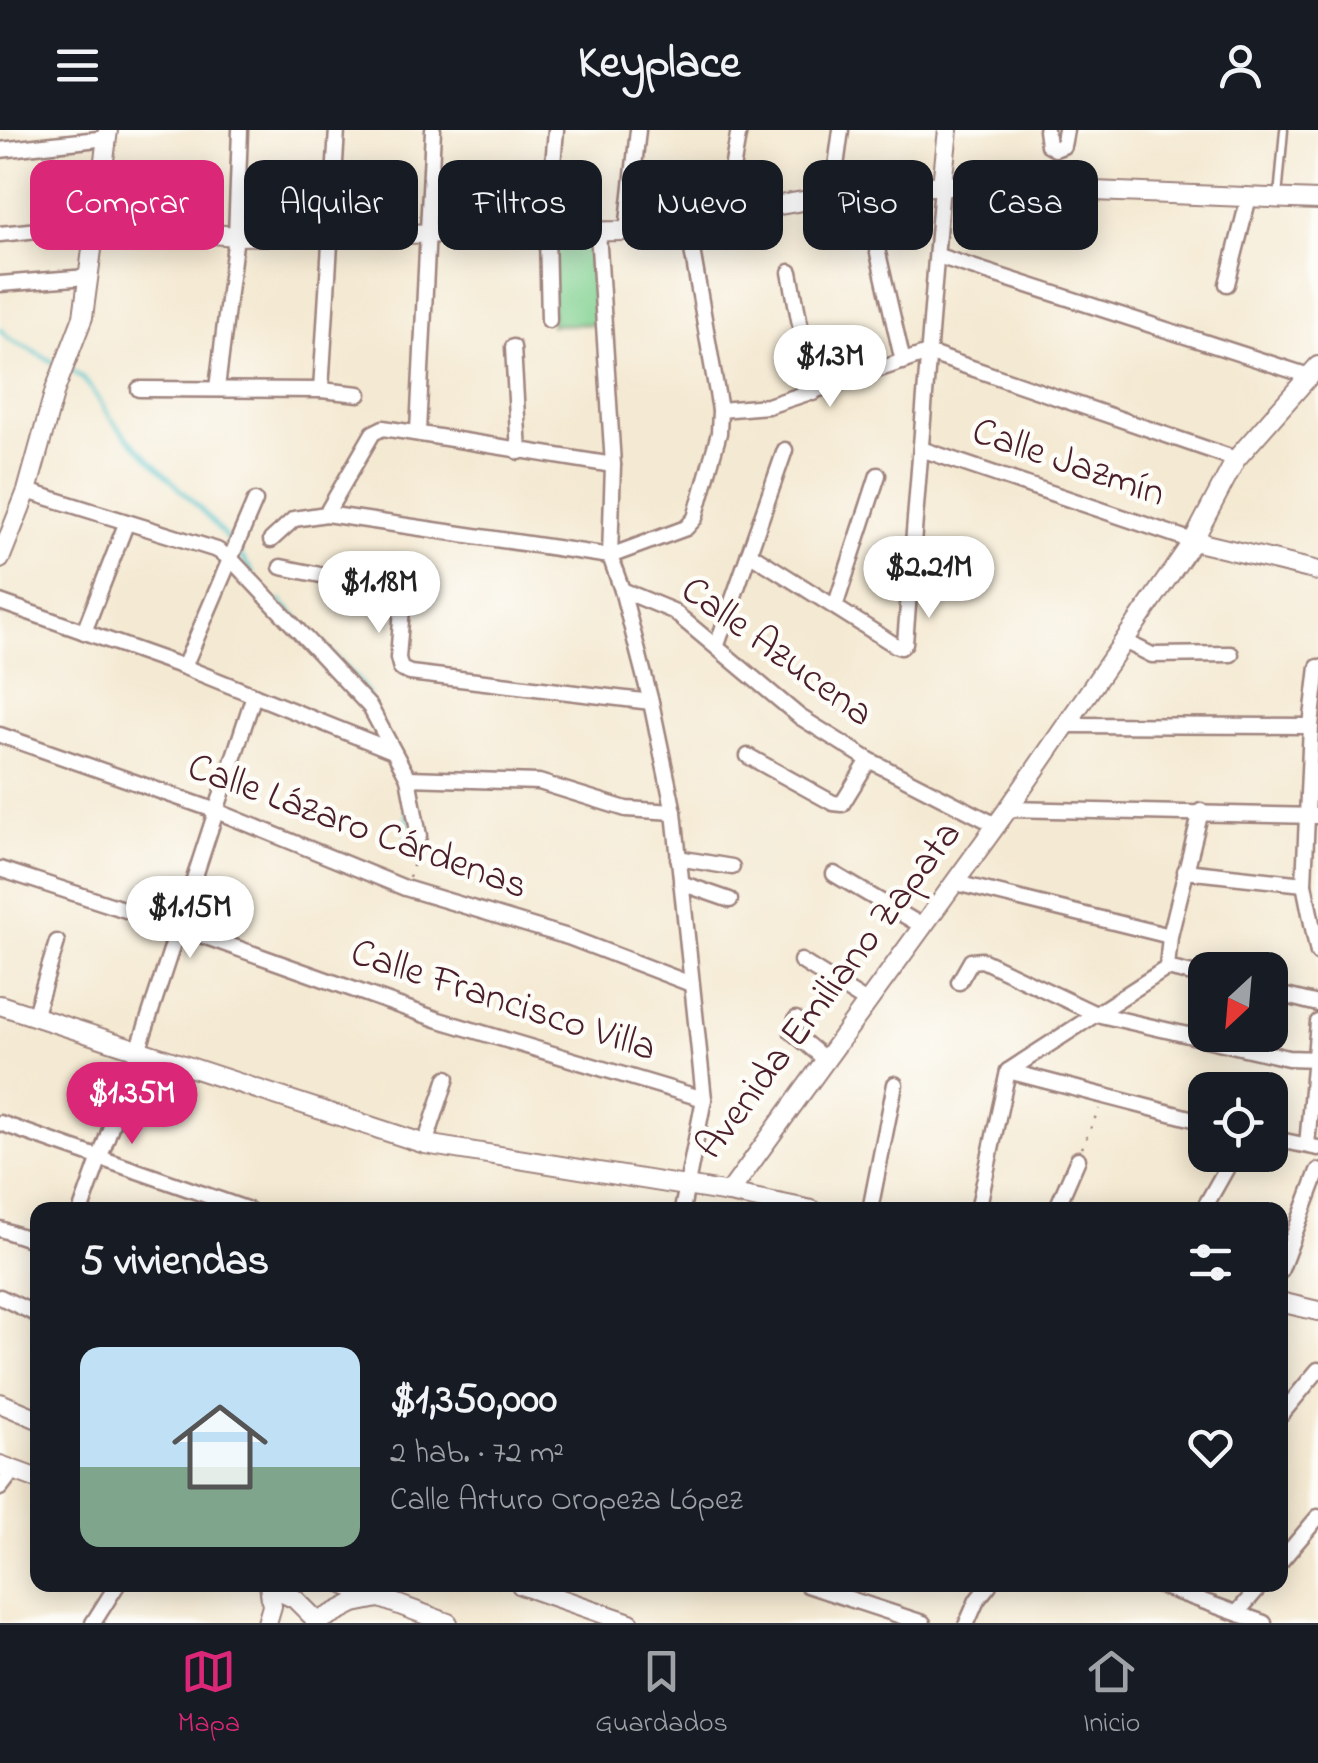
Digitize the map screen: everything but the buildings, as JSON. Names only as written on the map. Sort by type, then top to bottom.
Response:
[{"type":"street","points":[[217,388],[236,236],[240,130]]},
{"type":"street","points":[[336,160],[338,130]]},
{"type":"street","points":[[418,431],[433,130]]},
{"type":"street","points":[[553,160],[556,130]]},
{"type":"street","points":[[635,160],[638,130]]},
{"type":"street","points":[[734,160],[739,130]]},
{"type":"street","points":[[837,160],[841,130]]},
{"type":"street","points":[[749,552],[902,648],[948,130]]},
{"type":"street","points":[[1046,130],[1048,145],[1056,149],[1062,146],[1066,130]]},
{"type":"street","points":[[0,150],[108,134],[104,160]]},
{"type":"street","points":[[933,186],[1318,200]]},
{"type":"street","points":[[1227,284],[1249,197]]},
{"type":"street","points":[[0,234],[30,231]]},
{"type":"street","points":[[224,235],[244,236]]},
{"type":"street","points":[[418,236],[438,236]]},
{"type":"street","points":[[0,558],[27,491],[55,390],[82,317],[91,250]]},
{"type":"street","points":[[320,390],[331,250]]},
{"type":"street","points":[[547,250],[549,320]]},
{"type":"street","points":[[599,250],[613,465],[610,556],[651,702],[674,812],[704,1098],[683,1202]]},
{"type":"street","points":[[271,540],[294,519],[326,514],[610,556],[686,528],[695,518],[719,432],[720,410],[691,250]]},
{"type":"street","points":[[878,253],[902,362]]},
{"type":"street","points":[[938,256],[1314,371]]},
{"type":"street","points":[[790,272],[813,393]]},
{"type":"street","points":[[0,284],[87,278]]},
{"type":"street","points":[[512,347],[520,452]]},
{"type":"street","points":[[720,410],[768,406],[928,353],[1236,460]]},
{"type":"street","name":"Avenida Emiliano Zapata","points":[[0,1006],[425,1144],[728,1192],[1008,810],[1194,541],[1236,460],[1314,371]]},
{"type":"street","points":[[139,388],[359,394]]},
{"type":"street","points":[[326,514],[373,434],[383,428],[613,465]]},
{"type":"street","name":"Calle Jazmín","points":[[921,449],[1194,541]]},
{"type":"street","points":[[717,645],[785,450]]},
{"type":"street","points":[[835,607],[878,475]]},
{"type":"street","points":[[27,491],[217,550],[230,558],[370,707],[410,777],[419,836]]},
{"type":"street","points":[[184,667],[255,502]]},
{"type":"street","points":[[84,632],[126,524]]},
{"type":"street","points":[[1194,541],[1318,570]]},
{"type":"street","points":[[281,567],[396,590],[403,596],[398,658],[401,669],[410,674],[651,702]]},
{"type":"street","name":"Calle Azucena","points":[[622,590],[674,611],[800,717],[868,760],[996,826]]},
{"type":"street","points":[[0,602],[184,667],[394,751]]},
{"type":"street","points":[[1124,640],[1152,655],[1231,654]]},
{"type":"street","points":[[1318,667],[1312,726],[1312,815],[1304,884],[1318,953]]},
{"type":"street","points":[[84,1202],[138,1051],[254,695]]},
{"type":"street","points":[[1066,725],[1312,726]]},
{"type":"street","name":"Calle Lázaro Cárdenas","points":[[0,735],[214,810],[405,888],[568,937],[691,984]]},
{"type":"street","points":[[748,756],[833,804],[842,804],[849,798],[868,760]]},
{"type":"street","points":[[410,777],[539,782],[626,809],[674,812]]},
{"type":"street","points":[[1008,810],[1312,815]]},
{"type":"street","points":[[1167,968],[1170,936],[1201,811]]},
{"type":"street","points":[[678,858],[732,867]]},
{"type":"street","name":"Calle Francisco Villa","points":[[0,868],[439,1020],[704,1098]]},
{"type":"street","points":[[1185,871],[1304,884]]},
{"type":"street","points":[[834,874],[924,927]]},
{"type":"street","points":[[681,883],[730,900]]},
{"type":"street","points":[[956,883],[1170,936]]},
{"type":"street","points":[[34,1016],[56,942]]},
{"type":"street","points":[[959,982],[971,961],[982,960],[1096,1014],[1288,1058],[1318,1059]]},
{"type":"street","points":[[801,961],[868,1002]]},
{"type":"street","points":[[980,1202],[1008,1070],[1167,968],[1188,973]]},
{"type":"street","points":[[1288,996],[1318,1004]]},
{"type":"street","points":[[796,1019],[792,1032],[826,1060]]},
{"type":"street","points":[[1288,1142],[1313,1147],[1318,1022]]},
{"type":"street","points":[[1008,1070],[1188,1118]]},
{"type":"street","points":[[425,1144],[446,1078]]},
{"type":"street","points":[[872,1202],[895,1084]]},
{"type":"street","points":[[0,1122],[223,1202]]},
{"type":"street","points":[[1059,1202],[1078,1158]]},
{"type":"street","points":[[1288,1251],[1318,1170]]},
{"type":"street","points":[[1207,1202],[1224,1172]]},
{"type":"street","points":[[728,1192],[754,1202]]},
{"type":"street","points":[[0,1229],[30,1239]]},
{"type":"street","points":[[0,1297],[30,1311]]},
{"type":"street","points":[[1288,1304],[1318,1311]]},
{"type":"street","points":[[1288,1406],[1318,1370]]},
{"type":"street","points":[[0,1403],[30,1415]]},
{"type":"street","points":[[0,1488],[7,1468]]},
{"type":"street","points":[[1288,1552],[1318,1516]]},
{"type":"street","points":[[93,1623],[113,1592]]},
{"type":"street","points":[[267,1623],[272,1606],[270,1592]]},
{"type":"street","points":[[281,1592],[295,1599],[316,1622],[354,1603],[379,1598]]},
{"type":"street","points":[[363,1592],[448,1623]]},
{"type":"street","points":[[540,1592],[630,1623]]},
{"type":"street","points":[[829,1592],[923,1623]]},
{"type":"street","points":[[967,1623],[983,1592]]},
{"type":"street","points":[[1178,1592],[1264,1623]]},
{"type":"street","points":[[1237,1612],[1254,1592]]},
{"type":"lane","points":[[1278,198],[1284,130]]},
{"type":"path","points":[[405,888],[418,854],[419,836]]},
{"type":"path","points":[[1078,1158],[1105,1096]]},
{"type":"green space","points":[[554,250],[590,250],[596,324],[551,325]]},
{"type":"waterway","points":[[0,329],[8,338],[57,364]]},
{"type":"waterway","points":[[70,370],[86,382],[119,428],[232,545]]},
{"type":"waterway","points":[[238,552],[253,573]]},
{"type":"waterway","points":[[280,601],[369,696]]},
{"type":"waterway","points":[[407,808],[408,848]]}]
